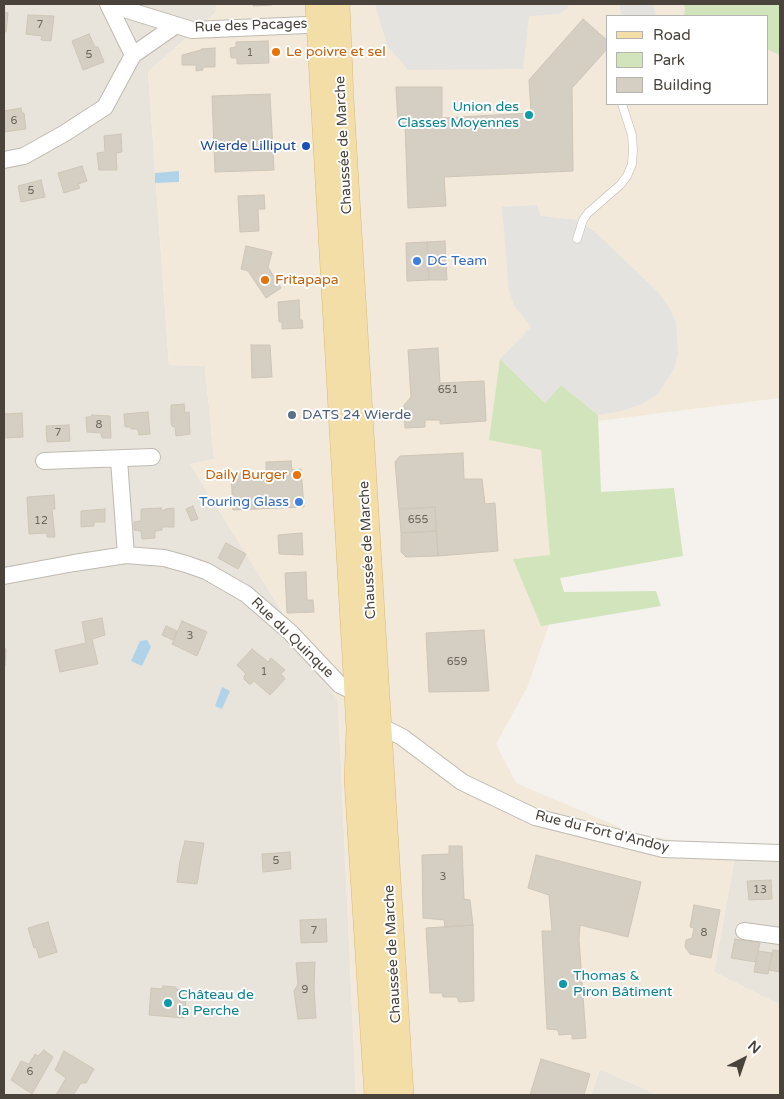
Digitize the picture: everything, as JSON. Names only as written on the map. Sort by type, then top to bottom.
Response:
[{"type":"main road","name":"Chaussée de Marche","points":[[328,14],[341,98],[369,727],[394,956],[401,1095]]},
{"type":"main road","name":"Chaussée de Marche","points":[[369,727],[357,780],[377,1095]]},
{"type":"street","name":"Rue des Pacages","points":[[108,4],[192,30],[328,14]]},
{"type":"street","points":[[108,4],[133,54]]},
{"type":"street","points":[[4,160],[24,156],[65,133],[105,107],[133,54],[176,25]]},
{"type":"street","points":[[44,462],[152,457]]},
{"type":"street","points":[[119,460],[126,555]]},
{"type":"street","name":"Rue du Quinque","points":[[4,576],[126,555],[164,558],[200,569],[224,580],[267,611],[340,684],[367,693]]},
{"type":"street","name":"Rue du Fort d'Andoy","points":[[369,727],[402,737],[462,782],[535,817],[663,849],[780,853]]},
{"type":"street","points":[[744,931],[780,936]]},
{"type":"lane","points":[[577,240],[584,220],[624,180],[632,164],[632,135],[622,105]]},
{"type":"shaded area","points":[[4,4],[216,4],[216,12],[148,72],[169,365],[205,366],[214,459],[190,464],[338,701],[356,1095],[4,1095]]},
{"type":"shaded area","points":[[216,4],[683,4],[685,8],[684,15],[606,15],[606,105],[769,105],[769,50],[778,54],[780,58],[780,398],[598,421],[559,424],[550,555],[549,625],[527,688],[496,744],[516,783],[634,833],[736,851],[714,972],[780,1005],[780,1095],[658,1095],[600,1069],[591,1095],[356,1095],[338,701],[190,464],[214,459],[205,366],[169,365],[148,72],[216,12]]},
{"type":"shaded area","points":[[375,4],[568,4],[569,6],[560,14],[529,16],[523,69],[408,70],[387,45]]},
{"type":"shaded area","points":[[619,4],[653,4],[656,15],[622,15]]},
{"type":"shaded area","points":[[537,205],[541,216],[577,220],[595,232],[660,294],[670,310],[676,322],[678,353],[674,369],[658,394],[644,403],[625,410],[598,415],[561,385],[545,403],[500,359],[531,327],[514,305],[509,291],[502,207]]},
{"type":"shaded area","points":[[736,851],[780,853],[780,1005],[714,972]]},
{"type":"shaded area","points":[[600,1069],[658,1095],[591,1095]]},
{"type":"green space","points":[[683,4],[780,4],[780,58],[778,54],[769,50],[769,15],[684,15],[685,8]]},
{"type":"green space","points":[[500,359],[545,403],[561,385],[598,415],[601,492],[674,488],[683,556],[560,578],[564,592],[656,591],[661,606],[541,626],[513,559],[550,555],[541,450],[489,440]]},
{"type":"water","points":[[179,171],[179,182],[155,183],[155,173]]},
{"type":"water","points":[[147,640],[151,647],[142,666],[131,661],[140,641]]},
{"type":"water","points":[[222,687],[230,691],[222,709],[215,706]]},
{"type":"building","points":[[253,4],[272,4],[272,5],[253,6]]},
{"type":"building","points":[[4,12],[8,13],[6,32],[4,32]]},
{"type":"building","points":[[28,15],[54,16],[51,41],[41,40],[42,36],[26,34]]},
{"type":"building","name":"Union des Classes Moyennes","points":[[583,19],[606,39],[606,50],[572,88],[573,171],[444,177],[446,206],[408,208],[405,124],[398,124],[396,87],[442,87],[442,118],[531,113],[529,80]]},
{"type":"building","points":[[89,34],[95,47],[98,47],[104,62],[83,70],[72,41]]},
{"type":"building","points":[[268,41],[269,63],[237,64],[237,58],[231,58],[230,48],[236,47],[236,42]]},
{"type":"building","points":[[215,48],[215,67],[203,67],[203,70],[196,71],[196,65],[182,65],[182,55],[201,49]]},
{"type":"building","points":[[270,94],[274,170],[215,172],[212,96]]},
{"type":"building","points":[[21,108],[22,113],[24,113],[26,129],[4,132],[4,111]]},
{"type":"building","points":[[121,134],[122,152],[116,153],[117,170],[99,170],[97,153],[105,152],[104,136]]},
{"type":"building","points":[[82,166],[87,181],[78,184],[80,188],[64,193],[58,173]]},
{"type":"building","points":[[41,180],[45,197],[21,202],[18,186]]},
{"type":"building","points":[[264,195],[265,209],[258,209],[259,231],[240,232],[238,196]]},
{"type":"building","points":[[445,241],[447,280],[429,280],[427,242]]},
{"type":"building","name":"DC Team","points":[[427,242],[429,280],[407,281],[406,243]]},
{"type":"building","name":"Fritapapa","points":[[246,246],[272,252],[268,267],[281,288],[266,298],[248,271],[241,269]]},
{"type":"building","points":[[299,300],[300,320],[302,320],[303,328],[282,329],[282,322],[279,322],[278,302]]},
{"type":"building","points":[[251,345],[270,345],[272,377],[252,378]]},
{"type":"building","points":[[438,348],[440,383],[484,381],[486,421],[440,424],[440,420],[425,420],[425,427],[405,428],[404,405],[411,397],[408,350]]},
{"type":"building","points":[[184,404],[185,413],[189,412],[190,434],[176,436],[175,427],[172,426],[171,422],[171,405]]},
{"type":"building","points":[[148,412],[150,434],[139,435],[138,429],[125,427],[124,414]]},
{"type":"building","points":[[22,413],[23,437],[4,438],[4,414]]},
{"type":"building","points":[[92,415],[110,416],[111,438],[102,438],[101,433],[87,432],[86,417]]},
{"type":"building","points":[[69,425],[70,441],[47,442],[46,426]]},
{"type":"building","points":[[463,453],[464,479],[482,479],[485,504],[495,503],[498,551],[438,556],[435,507],[399,509],[395,462],[400,456]]},
{"type":"building","points":[[291,461],[292,470],[301,469],[304,507],[233,510],[231,473],[266,471],[266,462]]},
{"type":"building","points":[[54,495],[55,509],[52,509],[55,537],[47,537],[47,533],[29,534],[27,497]]},
{"type":"building","points":[[193,506],[198,519],[191,521],[186,509]]},
{"type":"building","points":[[435,507],[436,531],[401,533],[399,509]]},
{"type":"building","points":[[161,508],[162,511],[174,508],[174,527],[162,527],[162,530],[155,531],[155,538],[142,539],[141,531],[134,530],[134,522],[141,521],[141,509]]},
{"type":"building","points":[[105,509],[105,522],[94,522],[94,526],[81,527],[81,511]]},
{"type":"building","points":[[436,531],[438,556],[406,557],[401,552],[401,533]]},
{"type":"building","points":[[302,533],[303,555],[279,554],[278,535]]},
{"type":"building","points":[[226,543],[246,554],[238,569],[218,558]]},
{"type":"building","points":[[306,572],[307,600],[313,600],[314,612],[287,613],[285,573]]},
{"type":"building","points":[[102,618],[105,635],[92,639],[98,664],[60,672],[55,650],[86,643],[82,622]]},
{"type":"building","points":[[182,621],[207,632],[197,656],[172,644]]},
{"type":"building","points":[[166,626],[177,631],[173,640],[162,635]]},
{"type":"building","points":[[484,630],[489,691],[429,692],[426,633]]},
{"type":"building","points":[[4,648],[6,649],[5,666],[4,666]]},
{"type":"building","points":[[252,649],[268,662],[271,658],[285,670],[281,674],[285,679],[270,695],[254,681],[249,684],[244,679],[246,674],[237,665]]},
{"type":"building","points":[[185,841],[204,843],[197,884],[177,882]]},
{"type":"building","points":[[449,846],[462,846],[464,899],[470,900],[473,925],[445,927],[444,920],[423,918],[422,855],[449,854]]},
{"type":"building","points":[[290,852],[291,869],[263,872],[262,854]]},
{"type":"building","name":"Thomas & Piron Bâtiment","points":[[536,855],[641,882],[628,937],[580,925],[579,939],[586,1038],[572,1039],[572,1034],[559,1035],[558,1030],[547,1029],[542,931],[552,931],[549,895],[528,888]]},
{"type":"building","points":[[771,880],[772,899],[749,900],[747,881]]},
{"type":"building","points":[[694,905],[720,910],[711,958],[690,954],[685,947],[686,940],[692,938],[694,928],[690,927]]},
{"type":"building","points":[[326,919],[327,942],[301,943],[300,920]]},
{"type":"building","points":[[48,922],[57,952],[39,958],[28,928]]},
{"type":"building","points":[[473,925],[474,1001],[459,1002],[457,997],[443,997],[442,993],[430,993],[426,928]]},
{"type":"building","points":[[735,939],[760,943],[756,962],[731,958]]},
{"type":"building","points":[[773,950],[780,951],[780,972],[769,970]]},
{"type":"building","points":[[758,951],[772,953],[768,974],[754,972]]},
{"type":"building","points":[[315,962],[316,1018],[298,1019],[294,991],[298,984],[296,963]]},
{"type":"building","name":"Château de la Perche","points":[[163,986],[176,987],[176,989],[187,991],[184,1018],[149,1015],[151,988],[162,989]]},
{"type":"building","points":[[44,1050],[53,1057],[32,1094],[11,1080],[21,1061],[29,1064],[35,1054],[38,1056]]},
{"type":"building","points":[[64,1051],[94,1069],[86,1083],[81,1083],[73,1095],[56,1095],[66,1078],[55,1070]]},
{"type":"building","points":[[541,1059],[590,1074],[584,1095],[530,1095]]},
{"type":"place","name":"Le poivre et sel","points":[[276,52]]},
{"type":"place","name":"Union des Classes Moyennes","points":[[529,115]]},
{"type":"place","name":"Wierde Lilliput","points":[[306,146]]},
{"type":"place","name":"DC Team","points":[[417,261]]},
{"type":"place","name":"Fritapapa","points":[[265,280]]},
{"type":"place","name":"DATS 24 Wierde","points":[[292,415]]},
{"type":"place","name":"Daily Burger","points":[[297,475]]},
{"type":"place","name":"Touring Glass","points":[[299,502]]},
{"type":"place","name":"Thomas & Piron Bâtiment","points":[[563,984]]},
{"type":"place","name":"Château de la Perche","points":[[168,1003]]}]
